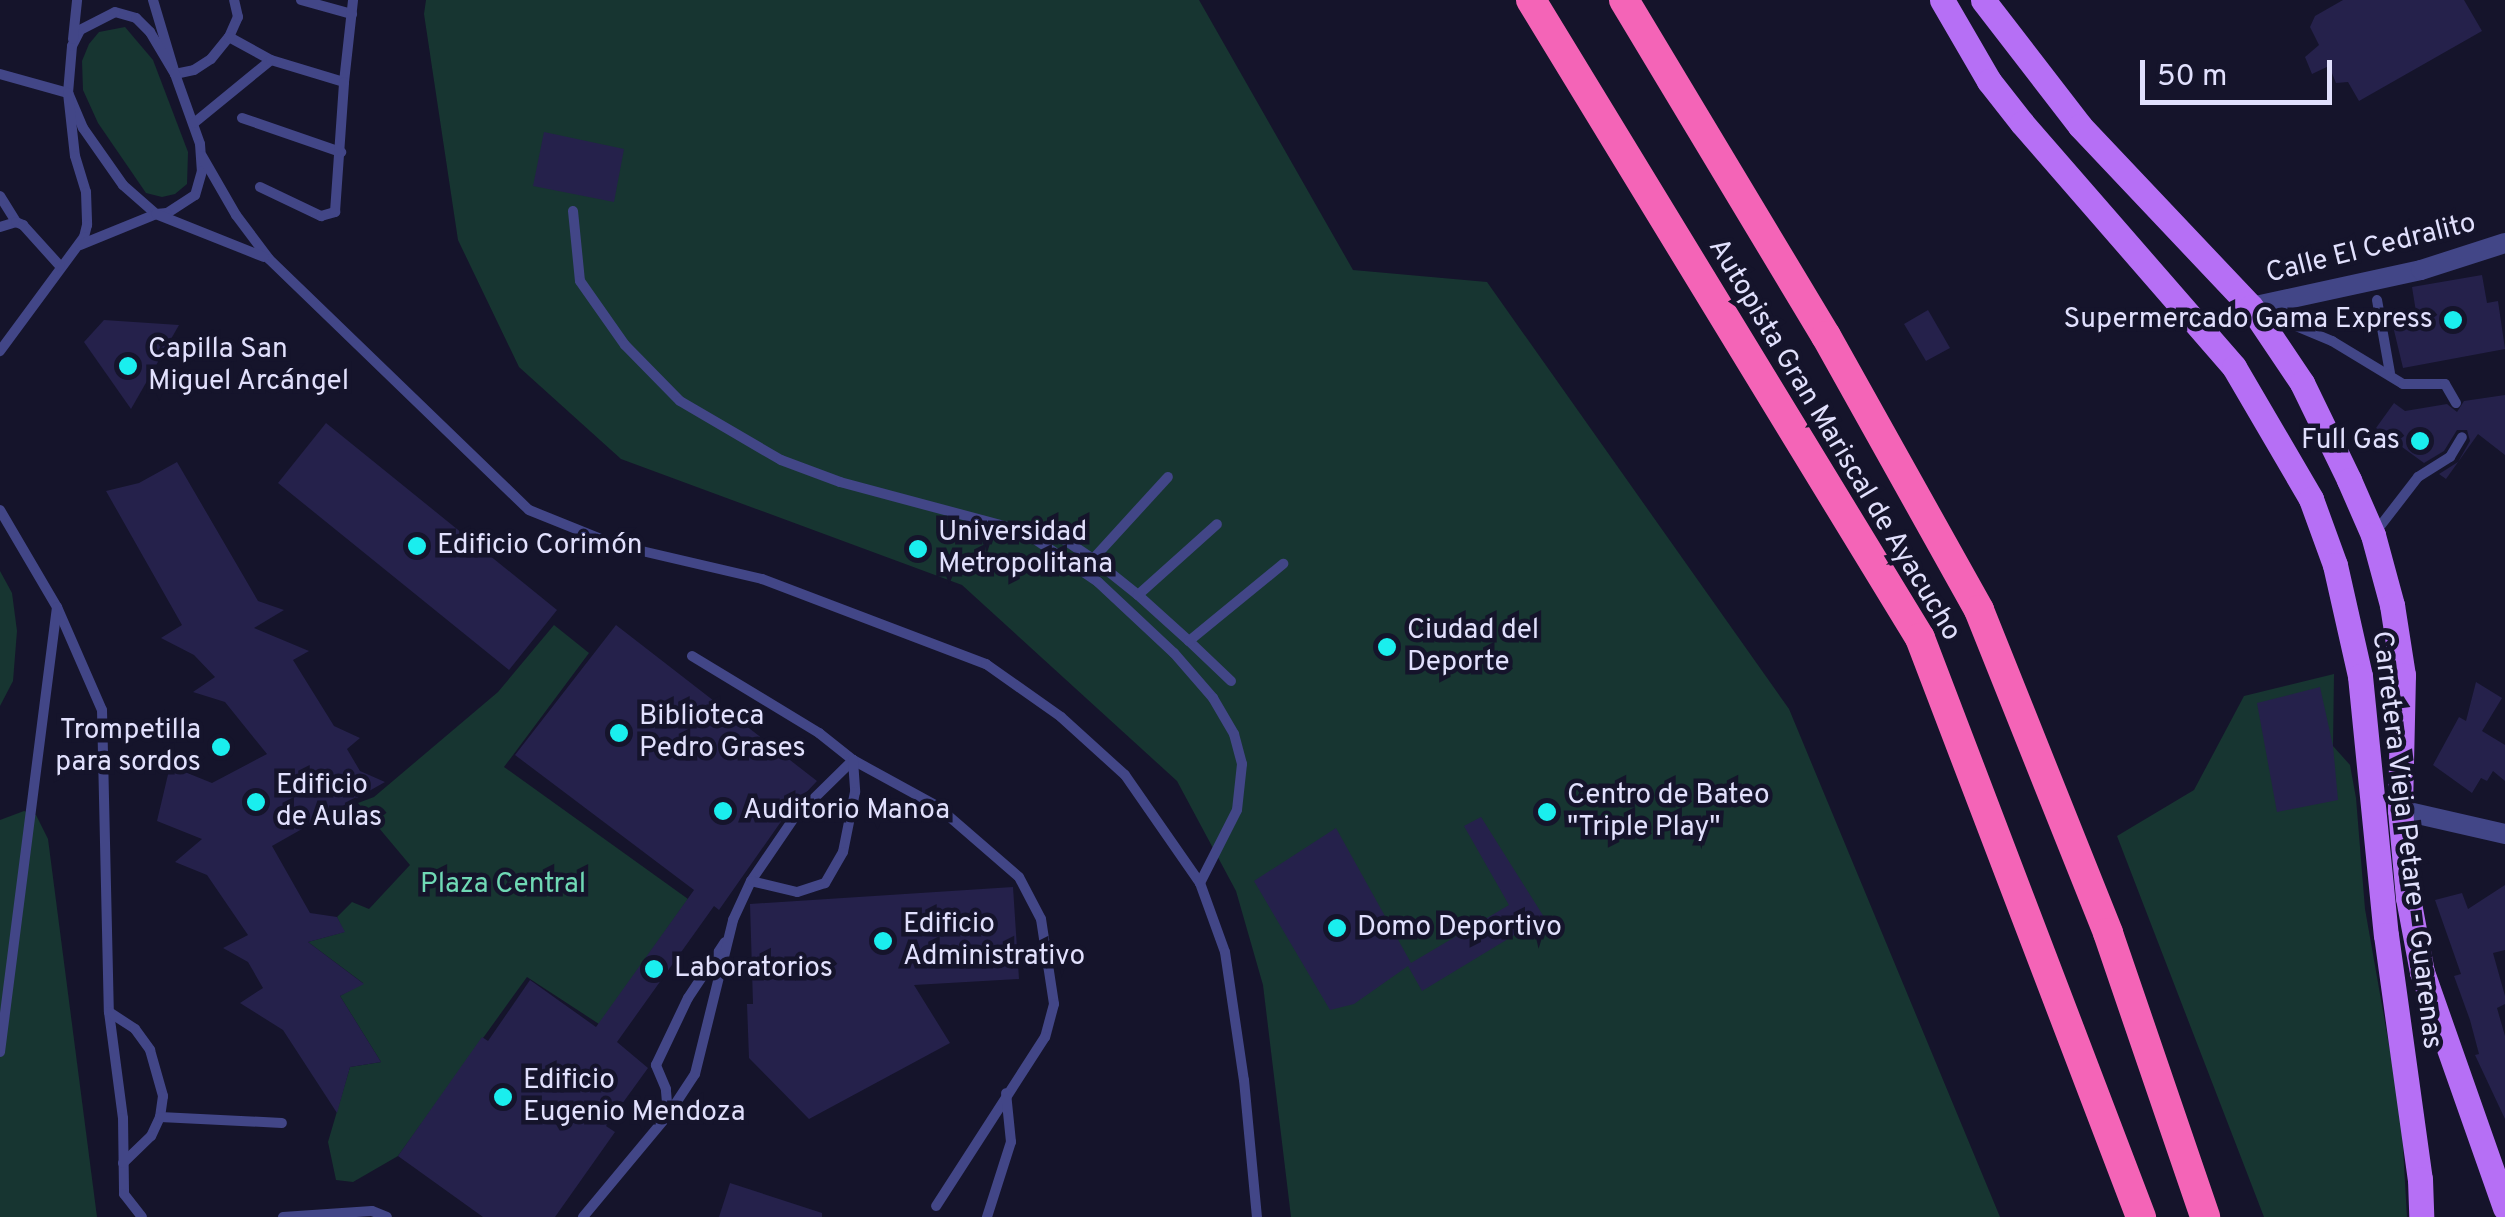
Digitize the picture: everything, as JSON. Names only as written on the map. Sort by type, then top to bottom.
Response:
[{"type":"highway","name":"Autopista Gran Mariscal de Ayacucho","points":[[1530,0],[1920,638],[2141,1217]]},
{"type":"highway","name":"Autopista Gran Mariscal de Ayacucho","points":[[1624,0],[1826,336],[1979,610],[2108,934],[2205,1217]]},
{"type":"main road","name":"Carretera Vieja Petare - Guarenas","points":[[1942,0],[1989,81],[2022,124],[2234,367],[2311,499],[2335,564],[2360,676],[2421,1217]]},
{"type":"main road","points":[[1983,0],[2080,126],[2251,307],[2319,415],[2373,535]]},
{"type":"main road","name":"Carretera Vieja Petare - Guarenas","points":[[2373,535],[2392,606],[2403,675],[2400,810],[2408,898],[2422,972],[2505,1208]]},
{"type":"street","name":"Calle El Cedralito","points":[[2251,307],[2420,270],[2505,243]]},
{"type":"street","points":[[2400,810],[2505,834]]},
{"type":"lane","points":[[0,352],[76,247],[87,225],[86,192],[75,156],[68,93],[77,0]]},
{"type":"lane","points":[[153,0],[202,156],[236,215],[269,259],[529,510],[616,545],[762,579],[986,664],[1061,717],[1125,775],[1200,883],[1225,952],[1244,1080],[1257,1217]]},
{"type":"lane","points":[[174,74],[203,64],[229,37],[238,17],[234,0]]},
{"type":"lane","points":[[301,0],[352,14]]},
{"type":"lane","points":[[260,187],[328,216],[338,206],[352,0]]},
{"type":"lane","points":[[72,46],[88,22],[106,14],[127,14],[150,32],[174,74]]},
{"type":"lane","points":[[229,37],[271,60],[344,82]]},
{"type":"lane","points":[[194,123],[271,60]]},
{"type":"lane","points":[[0,74],[68,93]]},
{"type":"lane","points":[[68,93],[83,128],[108,165],[156,214],[217,235],[269,259]]},
{"type":"lane","points":[[242,118],[340,152]]},
{"type":"lane","points":[[76,247],[179,208],[195,195],[202,156]]},
{"type":"lane","points":[[0,196],[16,222],[60,266]]},
{"type":"lane","points":[[574,211],[580,281],[625,345],[680,401],[781,460],[840,482],[1022,531],[1098,582],[1174,653],[1212,698],[1234,734],[1242,764],[1237,810],[1200,883]]},
{"type":"lane","points":[[0,227],[16,222]]},
{"type":"lane","points":[[2377,300],[2390,374]]},
{"type":"lane","points":[[2251,307],[2332,342],[2404,384],[2445,384],[2456,402]]},
{"type":"lane","points":[[2373,535],[2418,477],[2450,457],[2462,437]]},
{"type":"lane","points":[[1092,559],[1168,476]]},
{"type":"lane","points":[[0,510],[57,607],[102,710],[110,1012],[124,1194],[142,1217]]},
{"type":"lane","points":[[1138,595],[1218,524]]},
{"type":"lane","points":[[1052,532],[1138,595],[1231,680]]},
{"type":"lane","points":[[1189,642],[1283,564]]},
{"type":"lane","points":[[0,1052],[57,607]]},
{"type":"lane","points":[[692,656],[820,733],[853,760],[937,806],[1020,877],[1042,919],[1054,1004],[1044,1037],[936,1206]]},
{"type":"lane","points":[[751,881],[797,892],[825,883],[843,852],[855,792],[853,760]]},
{"type":"lane","points":[[583,1217],[668,1115],[695,1074],[730,937],[751,881],[794,818],[853,760]]},
{"type":"lane","points":[[668,1115],[666,1089],[656,1065],[688,998],[730,937]]},
{"type":"lane","points":[[110,1012],[135,1029],[150,1050],[162,1096],[160,1116],[140,1150],[124,1163]]},
{"type":"lane","points":[[986,1217],[1010,1142],[1006,1092]]},
{"type":"lane","points":[[160,1116],[282,1123]]},
{"type":"lane","points":[[283,1217],[372,1211],[387,1217]]},
{"type":"green space","name":"Ciudad del Deporte","points":[[426,0],[1199,0],[1353,270],[1487,282],[1789,709],[2000,1217],[1291,1217],[1263,985],[1236,891],[1177,781],[962,585],[621,459],[519,367],[458,240],[424,14]]},
{"type":"green space","points":[[125,27],[153,60],[188,152],[187,184],[175,194],[162,197],[146,193],[98,123],[83,90],[82,61],[89,44],[99,32]]},
{"type":"green space","points":[[0,571],[12,593],[17,631],[13,681],[0,706]]},
{"type":"green space","name":"Plaza Central","points":[[554,625],[589,653],[504,767],[688,899],[599,1024],[527,977],[398,1156],[353,1182],[336,1180],[328,1142],[350,1067],[381,1062],[340,996],[363,983],[308,942],[344,932],[337,917],[352,902],[369,909],[410,865],[358,803],[374,797],[498,692]]},
{"type":"green space","points":[[2334,674],[2333,746],[2350,765],[2356,798],[2365,909],[2401,1113],[2407,1217],[2264,1217],[2117,836],[2194,790],[2244,696]]},
{"type":"green space","points":[[24,811],[36,815],[48,839],[97,1217],[0,1217],[0,820]]},
{"type":"building","points":[[2343,0],[2464,0],[2482,31],[2359,101],[2348,82],[2336,83],[2329,66],[2312,74],[2305,57],[2319,45],[2310,27],[2315,16]]},
{"type":"building","points":[[544,132],[624,149],[614,202],[533,186]]},
{"type":"building","name":"Supermercado Gama Express","points":[[2482,275],[2487,303],[2498,301],[2505,349],[2403,368],[2392,322],[2417,318],[2412,287]]},
{"type":"building","points":[[1928,310],[1950,348],[1926,361],[1904,324]]},
{"type":"building","name":"Capilla San Miguel Arcángel","points":[[104,320],[179,325],[131,409],[84,342]]},
{"type":"building","points":[[2505,395],[2505,455],[2478,434],[2446,479],[2439,474],[2458,462],[2470,441],[2467,430],[2457,430],[2444,451],[2424,463],[2376,428],[2394,403],[2405,411],[2447,404],[2457,412],[2464,401]]},
{"type":"building","name":"Edificio Corimón","points":[[326,423],[557,610],[509,670],[278,483]]},
{"type":"building","name":"Edificio de Aulas","points":[[177,462],[258,601],[284,610],[254,628],[309,651],[293,660],[334,726],[360,738],[347,749],[360,771],[385,782],[272,846],[310,913],[337,917],[345,932],[308,942],[364,984],[340,996],[381,1062],[350,1067],[337,1113],[283,1030],[240,1003],[263,988],[248,962],[223,948],[248,935],[207,875],[175,862],[202,839],[157,821],[170,766],[212,783],[267,754],[225,702],[193,692],[215,677],[194,655],[161,638],[182,625],[106,491],[139,483]]},
{"type":"building","points":[[616,625],[817,781],[787,813],[719,910],[714,906],[617,1042],[648,1068],[606,1126],[615,1132],[555,1217],[483,1217],[398,1156],[482,1037],[488,1041],[530,980],[596,1027],[694,890],[515,755]]},
{"type":"building","points":[[2476,682],[2502,698],[2482,731],[2505,745],[2505,781],[2493,771],[2487,781],[2481,778],[2472,793],[2433,765],[2459,717],[2466,721]]},
{"type":"building","points":[[2320,687],[2333,746],[2338,800],[2277,812],[2257,703]]},
{"type":"building","name":"Domo Deportivo","points":[[1481,817],[1544,917],[1422,991],[1408,966],[1354,1004],[1330,1010],[1254,881],[1336,828],[1411,963],[1509,905],[1464,826]]},
{"type":"building","points":[[2505,885],[2505,950],[2493,953],[2505,996],[2505,1004],[2497,1008],[2505,1036],[2505,1119],[2475,1055],[2479,1054],[2470,1020],[2454,976],[2461,974],[2435,900],[2462,893],[2468,909]]},
{"type":"building","points":[[1013,887],[1019,979],[914,985],[950,1043],[809,1119],[749,1058],[747,1004],[753,1004],[750,904]]},
{"type":"building","points":[[730,1183],[822,1213],[822,1217],[719,1217]]},
{"type":"place","name":"Supermercado Gama Express","points":[[2453,320]]},
{"type":"place","name":"Capilla San Miguel Arcángel","points":[[128,366]]},
{"type":"place","name":"Full Gas","points":[[2420,441]]},
{"type":"place","name":"Edificio Corimón","points":[[417,546]]},
{"type":"place","name":"Universidad Metropolitana","points":[[918,549]]},
{"type":"place","name":"Ciudad del Deporte","points":[[1387,647]]},
{"type":"place","name":"Biblioteca Pedro Grases","points":[[619,733]]},
{"type":"place","name":"Trompetilla para sordos","points":[[221,747]]},
{"type":"place","name":"Edificio de Aulas","points":[[256,802]]},
{"type":"place","name":"Auditorio Manoa","points":[[723,811]]},
{"type":"place","name":"Centro de Bateo \"Triple Play\"","points":[[1547,812]]},
{"type":"place","name":"Domo Deportivo","points":[[1337,928]]},
{"type":"place","name":"Edificio Administrativo","points":[[883,941]]},
{"type":"place","name":"Laboratorios","points":[[654,969]]},
{"type":"place","name":"Edificio Eugenio Mendoza","points":[[503,1097]]}]
